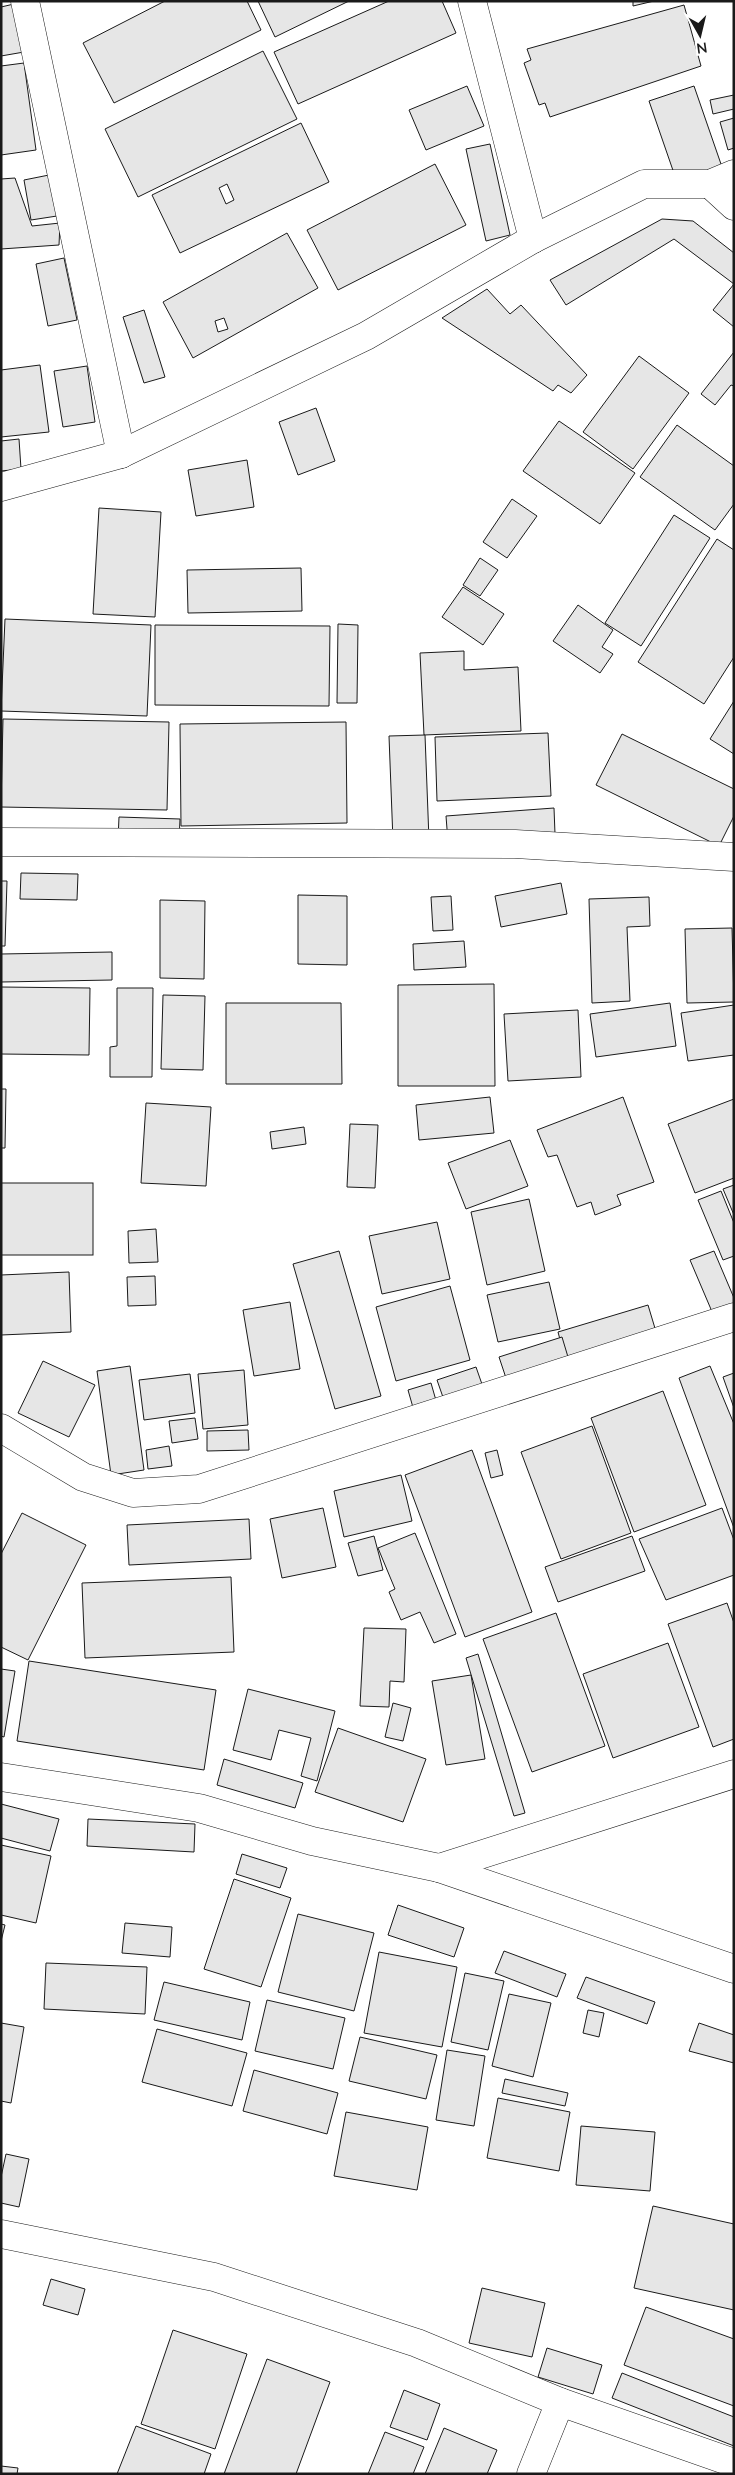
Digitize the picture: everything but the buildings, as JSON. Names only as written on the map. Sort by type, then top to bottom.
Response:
[{"type":"street","points":[[25,1],[121,454]]},
{"type":"street","points":[[472,1],[532,239]]},
{"type":"street","points":[[1,486],[121,454],[366,336],[532,239],[644,184],[722,179],[734,206]]},
{"type":"street","points":[[1,842],[516,844],[734,857]]},
{"type":"street","points":[[1,1428],[83,1477],[133,1493],[200,1489],[734,1317]]},
{"type":"street","points":[[439,1868],[734,1774]]},
{"type":"street","points":[[1,1777],[199,1808],[312,1841],[439,1868],[734,1969]]},
{"type":"street","points":[[1,2234],[214,2277],[417,2342],[560,2402],[734,2463]]},
{"type":"street","points":[[531,2474],[560,2402]]}]
